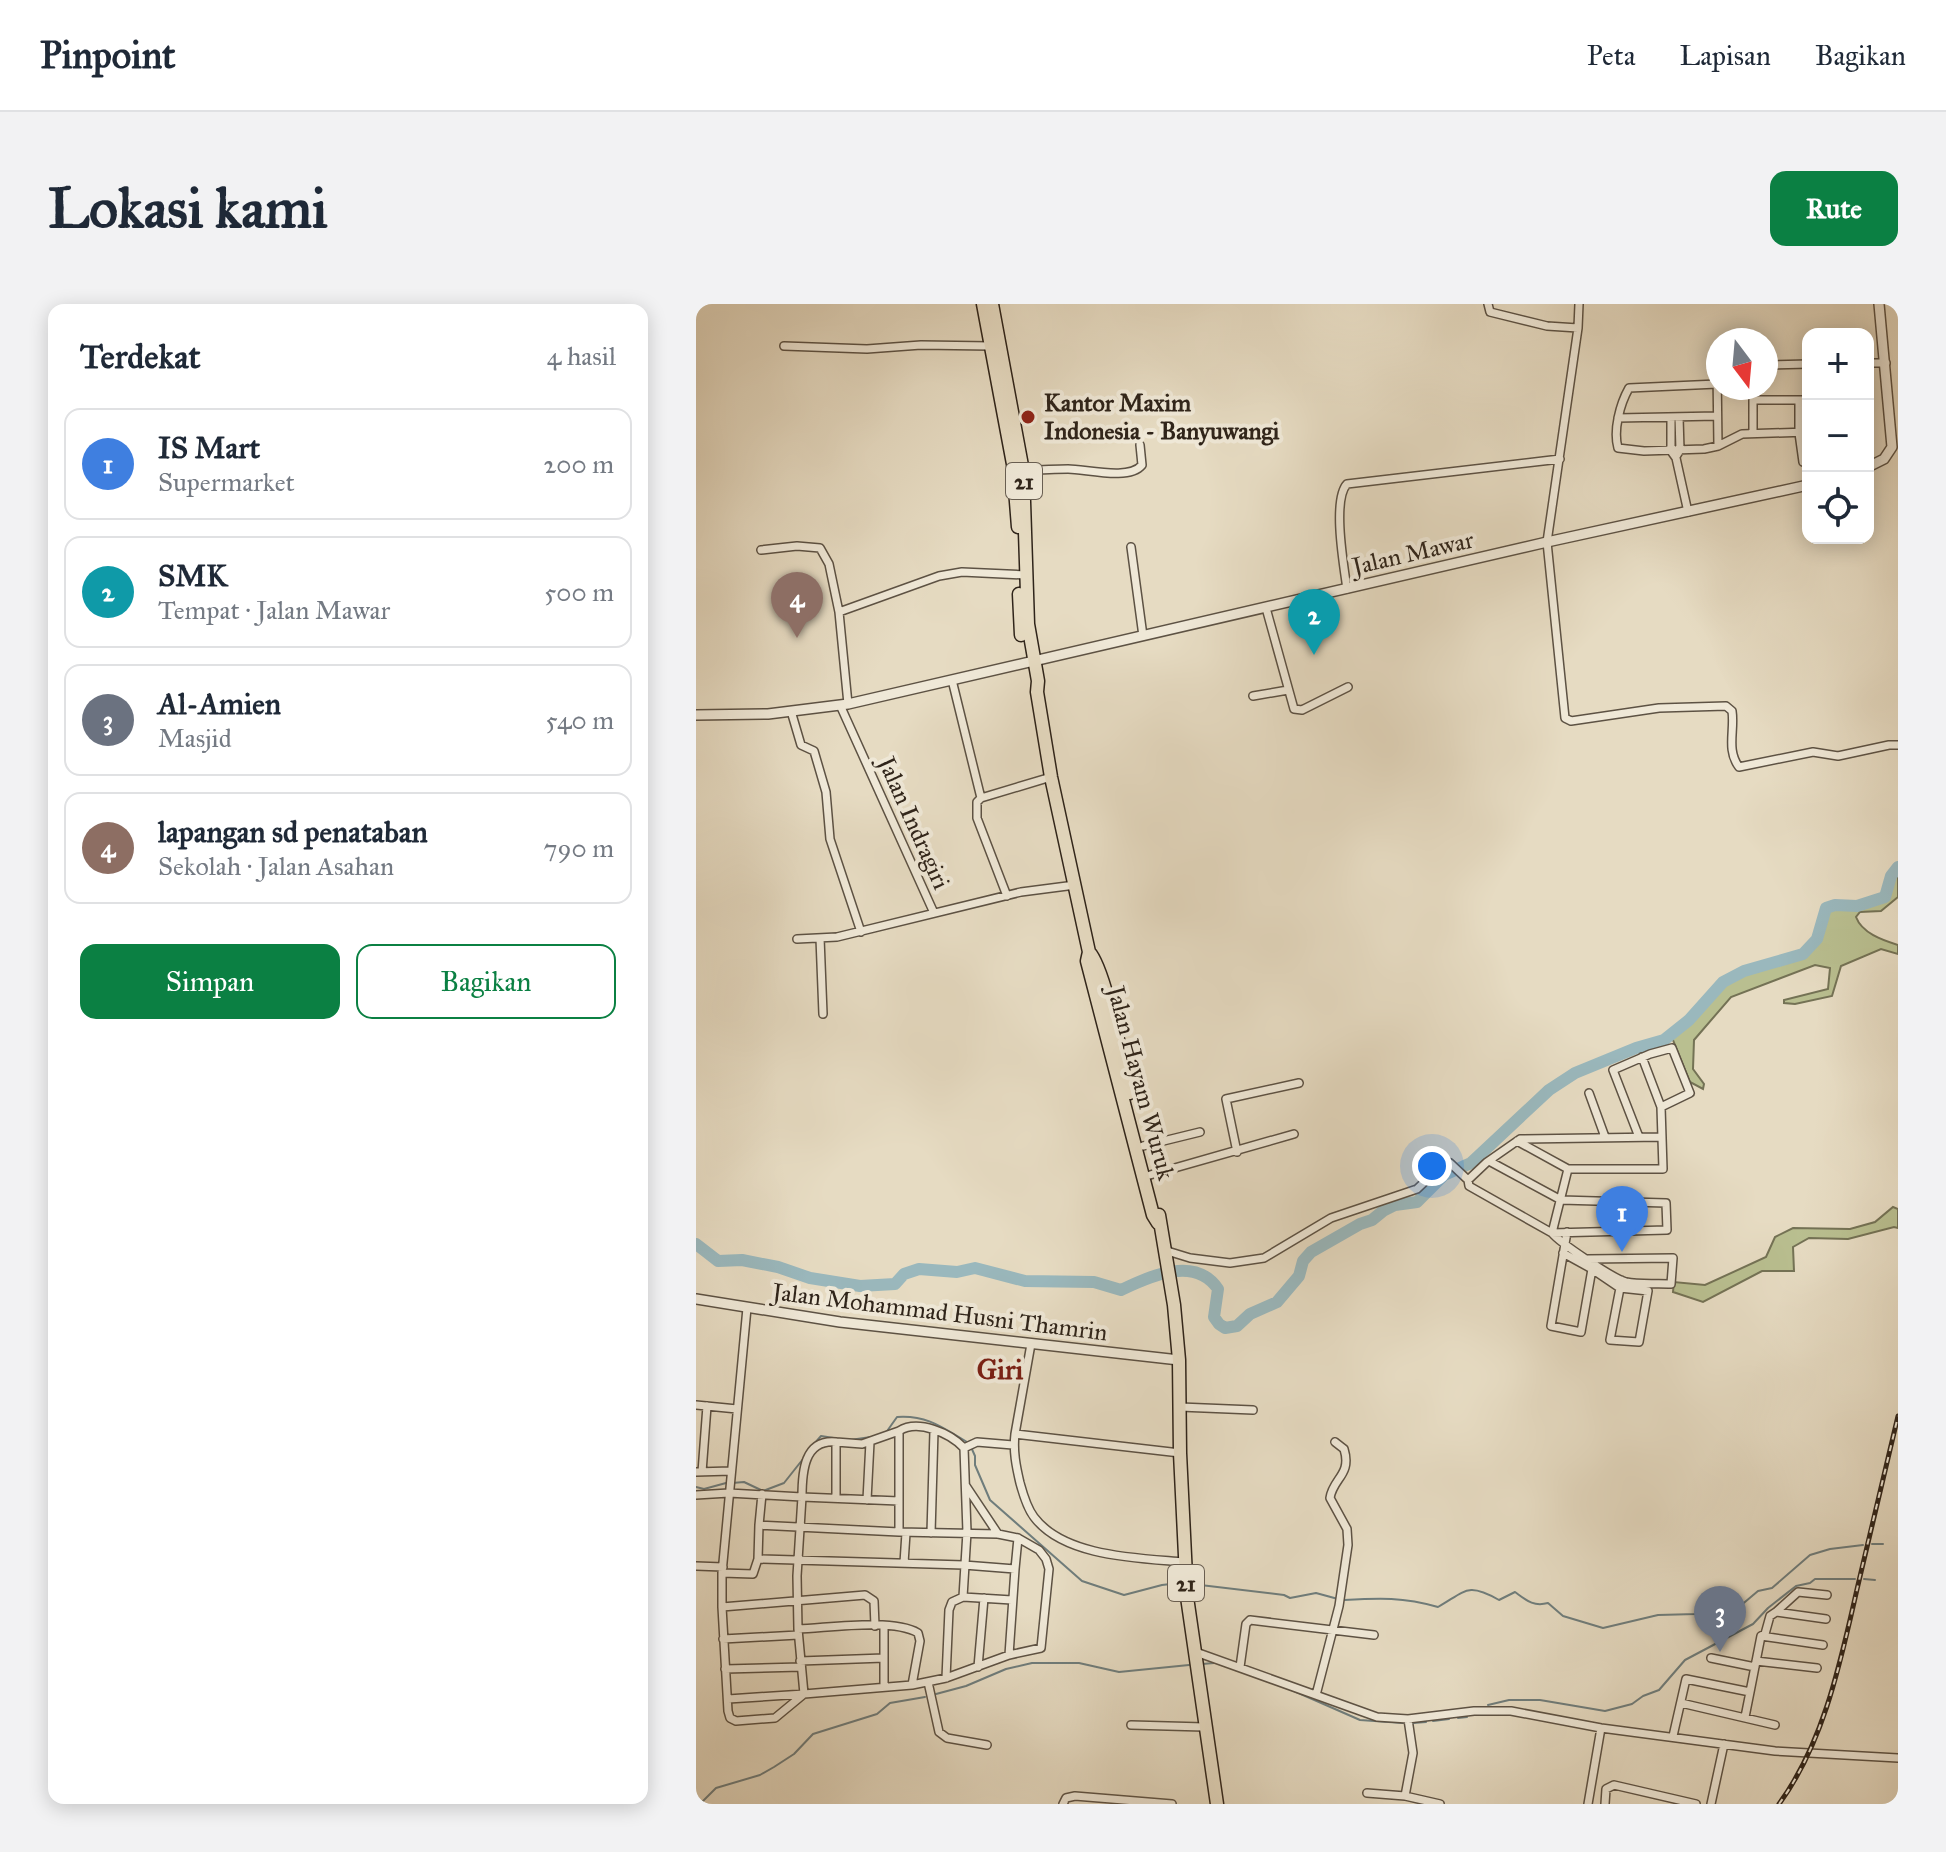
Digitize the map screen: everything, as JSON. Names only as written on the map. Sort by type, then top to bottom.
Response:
[{"type":"highway","name":"21","points":[[983,304],[1016,483],[1030,662]]},
{"type":"highway","name":"21","points":[[992,304],[1023,471],[1019,618],[1023,645],[1030,662]]},
{"type":"highway","name":"Jalan Hayam Wuruk","points":[[1030,662],[1038,684],[1051,777],[1089,952],[1087,961],[1153,1215],[1158,1223]]},
{"type":"highway","name":"Jalan Hayam Wuruk","points":[[1089,952],[1094,957],[1104,988],[1159,1212],[1158,1223],[1171,1287],[1179,1360]]},
{"type":"highway","name":"21","points":[[1179,1360],[1184,1562],[1193,1651],[1217,1804]]},
{"type":"street","points":[[1488,304],[1490,312],[1547,326],[1578,328]]},
{"type":"street","points":[[1579,304],[1547,542],[1565,718],[1571,721],[1659,708],[1726,706],[1732,711],[1731,748],[1739,767],[1813,752],[1838,756],[1898,745]]},
{"type":"street","points":[[1874,465],[1890,453],[1894,413],[1879,304]]},
{"type":"street","points":[[784,346],[867,349],[921,345],[990,346]]},
{"type":"street","points":[[1874,363],[1886,363]]},
{"type":"street","points":[[1778,365],[1802,364]]},
{"type":"street","points":[[1706,384],[1629,388],[1618,418],[1618,448],[1675,453],[1718,446],[1737,435],[1802,432]]},
{"type":"street","points":[[1717,400],[1718,446]]},
{"type":"street","points":[[1753,400],[1753,433]]},
{"type":"street","points":[[1778,400],[1802,400]]},
{"type":"street","points":[[1618,418],[1717,416]]},
{"type":"street","points":[[1675,417],[1675,453],[1688,512]]},
{"type":"street","points":[[1023,471],[1134,471],[1142,465],[1140,445]]},
{"type":"street","points":[[1347,589],[1340,508],[1342,490],[1347,484],[1560,459]]},
{"type":"street","name":"Jalan Mawar","points":[[696,715],[791,711],[844,705],[1547,542],[1802,486]]},
{"type":"street","name":"Jalan Indragiri","points":[[761,550],[797,546],[820,548],[829,564],[839,612],[844,705],[934,913],[1021,892],[1075,885]]},
{"type":"street","points":[[1131,547],[1143,636]]},
{"type":"street","points":[[839,612],[939,576],[962,572],[1022,575]]},
{"type":"street","points":[[1266,608],[1293,708],[1297,711],[1348,687]]},
{"type":"street","points":[[952,680],[979,800],[976,811],[1007,896]]},
{"type":"street","points":[[1253,696],[1288,690]]},
{"type":"street","points":[[791,711],[801,745],[814,751],[826,792],[830,839],[861,932]]},
{"type":"street","points":[[979,800],[1051,777]]},
{"type":"street","points":[[797,939],[861,932],[934,913]]},
{"type":"street","points":[[820,938],[823,1014]]},
{"type":"street","points":[[1639,1137],[1613,1070],[1672,1048],[1690,1093],[1661,1107]]},
{"type":"street","points":[[1517,1141],[1568,1169],[1663,1169],[1661,1107],[1642,1057]]},
{"type":"street","points":[[1237,1152],[1226,1099],[1299,1083]]},
{"type":"street","points":[[1589,1093],[1605,1137]]},
{"type":"street","points":[[1143,1146],[1200,1132]]},
{"type":"street","points":[[1150,1175],[1294,1134]]},
{"type":"street","points":[[1465,1177],[1517,1141],[1661,1137]]},
{"type":"street","points":[[1489,1161],[1561,1200],[1666,1203],[1667,1230],[1552,1233]]},
{"type":"street","points":[[1165,1254],[1230,1263],[1264,1258],[1331,1218],[1417,1189],[1451,1163],[1469,1186],[1552,1233],[1620,1284],[1671,1284],[1673,1258],[1588,1259]]},
{"type":"street","points":[[1552,1233],[1568,1169]]},
{"type":"street","points":[[1567,1232],[1551,1326],[1581,1332],[1592,1269]]},
{"type":"street","points":[[1563,1253],[1620,1284],[1648,1291],[1639,1342],[1610,1340],[1620,1284]]},
{"type":"street","name":"Jalan Mohammad Husni Thamrin","points":[[696,1299],[826,1320],[1179,1360]]},
{"type":"street","points":[[747,1308],[722,1570],[725,1669],[732,1719],[762,1720],[781,1715],[804,1694]]},
{"type":"street","points":[[1031,1344],[1013,1445],[1022,1491],[1030,1511],[1042,1526],[1086,1549],[1184,1562]]},
{"type":"street","points":[[696,1405],[737,1409]]},
{"type":"street","points":[[707,1406],[699,1472],[731,1472]]},
{"type":"street","points":[[1180,1407],[1253,1410]]},
{"type":"street","points":[[804,1694],[797,1601],[803,1473],[809,1453],[819,1444],[870,1442],[913,1426],[947,1435],[969,1445],[1013,1445]]},
{"type":"street","points":[[899,1431],[899,1501],[904,1563]]},
{"type":"street","points":[[931,1533],[934,1431]]},
{"type":"street","points":[[1015,1434],[1180,1453]]},
{"type":"street","points":[[836,1442],[836,1498]]},
{"type":"street","points":[[867,1500],[870,1442]]},
{"type":"street","points":[[1316,1695],[1339,1606],[1348,1531],[1330,1496],[1344,1472],[1346,1456],[1343,1447],[1335,1442]]},
{"type":"street","points":[[963,1597],[969,1445]]},
{"type":"street","points":[[966,1485],[998,1534]]},
{"type":"street","points":[[696,1495],[729,1491],[899,1501]]},
{"type":"street","points":[[696,1566],[754,1574],[758,1559],[762,1494]]},
{"type":"street","points":[[728,1699],[912,1685],[946,1678],[1009,1655],[1042,1647],[1048,1564],[1044,1555],[1018,1538],[967,1532],[759,1525]]},
{"type":"street","points":[[1009,1655],[1018,1538]]},
{"type":"street","points":[[758,1559],[1015,1569]]},
{"type":"street","points":[[1745,1717],[1761,1636],[1765,1634],[1770,1616],[1798,1592],[1827,1595]]},
{"type":"street","points":[[722,1607],[869,1596],[880,1626],[884,1687]]},
{"type":"street","points":[[946,1678],[950,1606],[963,1597],[1012,1600]]},
{"type":"street","points":[[978,1667],[984,1598]]},
{"type":"street","points":[[1776,1612],[1826,1619]]},
{"type":"street","points":[[1240,1667],[1246,1624],[1250,1620],[1374,1635]]},
{"type":"street","points":[[723,1639],[880,1626],[910,1629],[918,1633],[920,1641],[912,1685]]},
{"type":"street","points":[[1761,1636],[1823,1645]]},
{"type":"street","points":[[1193,1651],[1377,1717],[1408,1719],[1502,1710],[1601,1728],[1724,1744],[1808,1754],[1848,1753],[1898,1758]]},
{"type":"street","points":[[725,1669],[884,1658]]},
{"type":"street","points":[[1711,1658],[1817,1668]]},
{"type":"street","points":[[1673,1736],[1685,1680],[1750,1692]]},
{"type":"street","points":[[928,1682],[939,1732],[947,1738],[987,1745]]},
{"type":"street","points":[[1680,1705],[1775,1725]]},
{"type":"street","points":[[1405,1796],[1413,1753],[1408,1719]]},
{"type":"street","points":[[1131,1725],[1204,1727]]},
{"type":"street","points":[[1588,1804],[1601,1728]]},
{"type":"street","points":[[1711,1804],[1724,1744]]},
{"type":"street","points":[[1605,1804],[1606,1789],[1612,1785],[1696,1804]]},
{"type":"street","points":[[1367,1793],[1405,1796],[1440,1804]]},
{"type":"street","points":[[1063,1804],[1066,1798],[1075,1796],[1172,1804]]},
{"type":"green space","points":[[1898,867],[1898,897],[1881,911],[1860,912],[1856,917],[1868,932],[1898,945],[1898,954],[1881,949],[1841,966],[1832,996],[1795,1004],[1784,1003],[1784,1000],[1828,989],[1830,968],[1815,965],[1731,997],[1694,1040],[1693,1069],[1704,1084],[1703,1089],[1690,1082],[1671,1035],[1724,982],[1747,971],[1788,959],[1810,947],[1820,934],[1826,908],[1835,905],[1857,906],[1885,897],[1891,876]]},
{"type":"green space","points":[[1893,1207],[1898,1209],[1898,1228],[1848,1239],[1809,1238],[1793,1247],[1794,1271],[1762,1271],[1703,1302],[1673,1292],[1674,1282],[1705,1285],[1766,1257],[1775,1237],[1793,1228],[1850,1229],[1875,1222]]},
{"type":"waterway","points":[[696,1244],[718,1261],[742,1260],[778,1267],[810,1278],[860,1286],[895,1284],[904,1274],[919,1269],[957,1272],[975,1268],[1025,1281],[1094,1282],[1121,1290],[1159,1275],[1185,1271],[1197,1273],[1218,1289],[1214,1317],[1219,1324],[1225,1328],[1237,1326],[1250,1314],[1277,1302],[1299,1276],[1303,1261],[1311,1252],[1395,1205],[1417,1202],[1444,1175],[1471,1163],[1549,1090],[1575,1073],[1664,1040],[1689,1020],[1723,982],[1744,971],[1803,954],[1817,939],[1826,908],[1835,905],[1857,906],[1885,897],[1891,876],[1898,867]]},
{"type":"waterway","points":[[885,1434],[897,1417],[908,1417],[934,1423],[967,1442]]},
{"type":"waterway","points":[[814,1444],[821,1436],[840,1439]]},
{"type":"waterway","points":[[850,1440],[871,1437]]},
{"type":"waterway","points":[[971,1447],[990,1500],[1082,1581],[1124,1595],[1179,1583]]},
{"type":"waterway","points":[[732,1483],[744,1482],[763,1491],[784,1483],[803,1459]]},
{"type":"waterway","points":[[696,1487],[704,1489],[726,1483]]},
{"type":"waterway","points":[[1872,1544],[1883,1544]]},
{"type":"waterway","points":[[1344,1600],[1391,1599],[1438,1607],[1467,1591],[1480,1591],[1499,1600],[1515,1592],[1534,1603],[1548,1603],[1563,1616],[1603,1628],[1658,1615],[1696,1614],[1739,1607],[1758,1591],[1772,1588],[1810,1555],[1863,1545]]},
{"type":"waterway","points":[[1488,1705],[1509,1700],[1540,1700],[1605,1711],[1632,1704],[1659,1690],[1685,1660],[1753,1624],[1796,1586],[1815,1579],[1855,1579]]},
{"type":"waterway","points":[[1864,1579],[1875,1580]]},
{"type":"waterway","points":[[1192,1584],[1290,1598],[1316,1593],[1338,1599]]},
{"type":"waterway","points":[[936,1694],[1032,1663],[1079,1663],[1119,1672],[1189,1665]]},
{"type":"waterway","points":[[1202,1664],[1214,1663]]},
{"type":"waterway","points":[[1287,1688],[1360,1720],[1403,1723]]},
{"type":"waterway","points":[[700,1804],[716,1788],[760,1775],[774,1767],[794,1754],[813,1734],[877,1714],[890,1703],[925,1697]]},
{"type":"waterway","points":[[1458,1718],[1467,1717]]},
{"type":"waterway","points":[[1433,1721],[1449,1719]]},
{"type":"waterway","points":[[1413,1723],[1426,1722]]},
{"type":"railway","points":[[1779,1804],[1808,1754],[1829,1699],[1898,1416]]},
{"type":"place","name":"Kantor Maxim Indonesia - Banyuwangi","points":[[1028,417]]},
{"type":"place","name":"lapangan sd penataban","points":[[797,638]]},
{"type":"place","name":"SMK","points":[[1314,655]]},
{"type":"place","name":"IS Mart","points":[[1622,1252]]},
{"type":"place","name":"Al-Amien","points":[[1720,1652]]},
{"type":"district","name":"Giri","points":[[1000,1369]]}]
